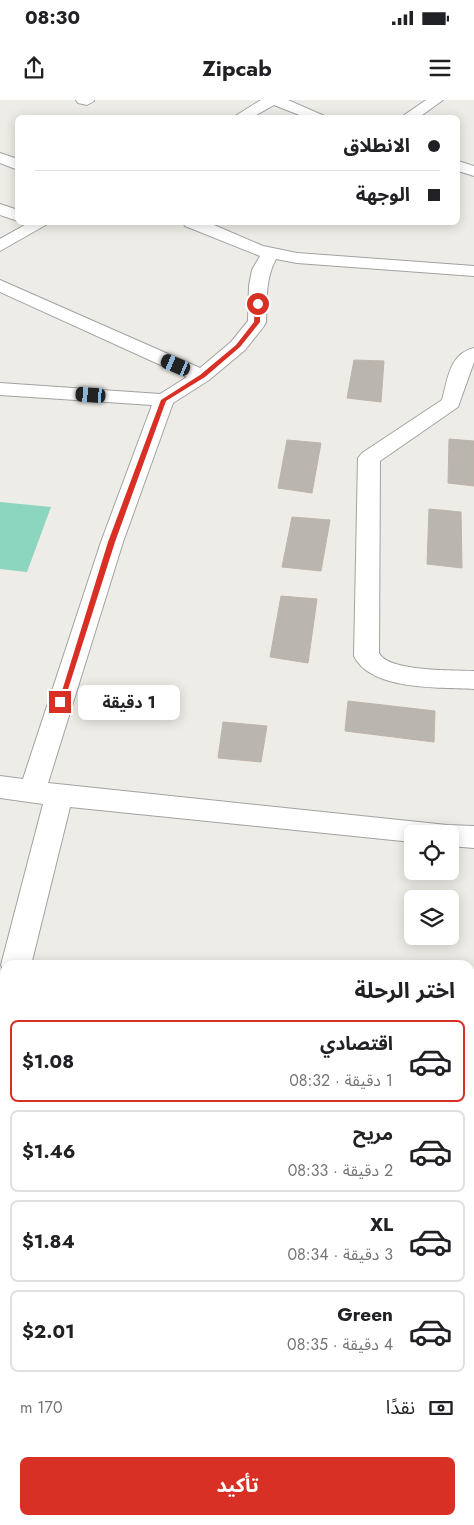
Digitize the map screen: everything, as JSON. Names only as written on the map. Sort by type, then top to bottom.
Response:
[{"type":"street","points":[[245,115],[274,100],[314,115]]},
{"type":"street","points":[[412,115],[436,100]]},
{"type":"street","points":[[0,158],[15,164]]},
{"type":"street","points":[[460,167],[474,171]]},
{"type":"street","points":[[0,208],[15,215]]},
{"type":"street","points":[[0,246],[34,225]]},
{"type":"street","points":[[198,225],[270,254],[297,258],[474,271]]},
{"type":"street","points":[[0,389],[164,400],[202,376],[238,346],[257,322],[260,278],[270,254]]},
{"type":"street","points":[[0,285],[202,376]]},
{"type":"street","points":[[474,354],[463,361],[451,403],[369,458],[367,646],[367,657],[372,664],[383,670],[398,674],[474,680]]},
{"type":"street","points":[[17,960],[45,793],[112,542],[164,400]]},
{"type":"street","points":[[0,787],[404,830]]},
{"type":"street","points":[[459,836],[474,837]]},
{"type":"green space","points":[[0,502],[51,507],[27,572],[0,569]]},
{"type":"building","points":[[354,360],[384,361],[381,402],[347,398]]},
{"type":"building","points":[[449,439],[474,441],[474,486],[448,483]]},
{"type":"building","points":[[287,440],[321,443],[312,493],[278,488]]},
{"type":"building","points":[[429,509],[461,512],[462,568],[427,564]]},
{"type":"building","points":[[292,517],[330,520],[321,571],[282,567]]},
{"type":"building","points":[[281,596],[317,599],[308,663],[270,657]]},
{"type":"building","points":[[348,701],[435,711],[434,742],[345,731]]},
{"type":"building","points":[[223,722],[267,726],[261,762],[218,758]]},
{"type":"route","points":[[60,702],[112,542],[164,400],[202,376],[238,346],[257,322],[258,304]]}]
